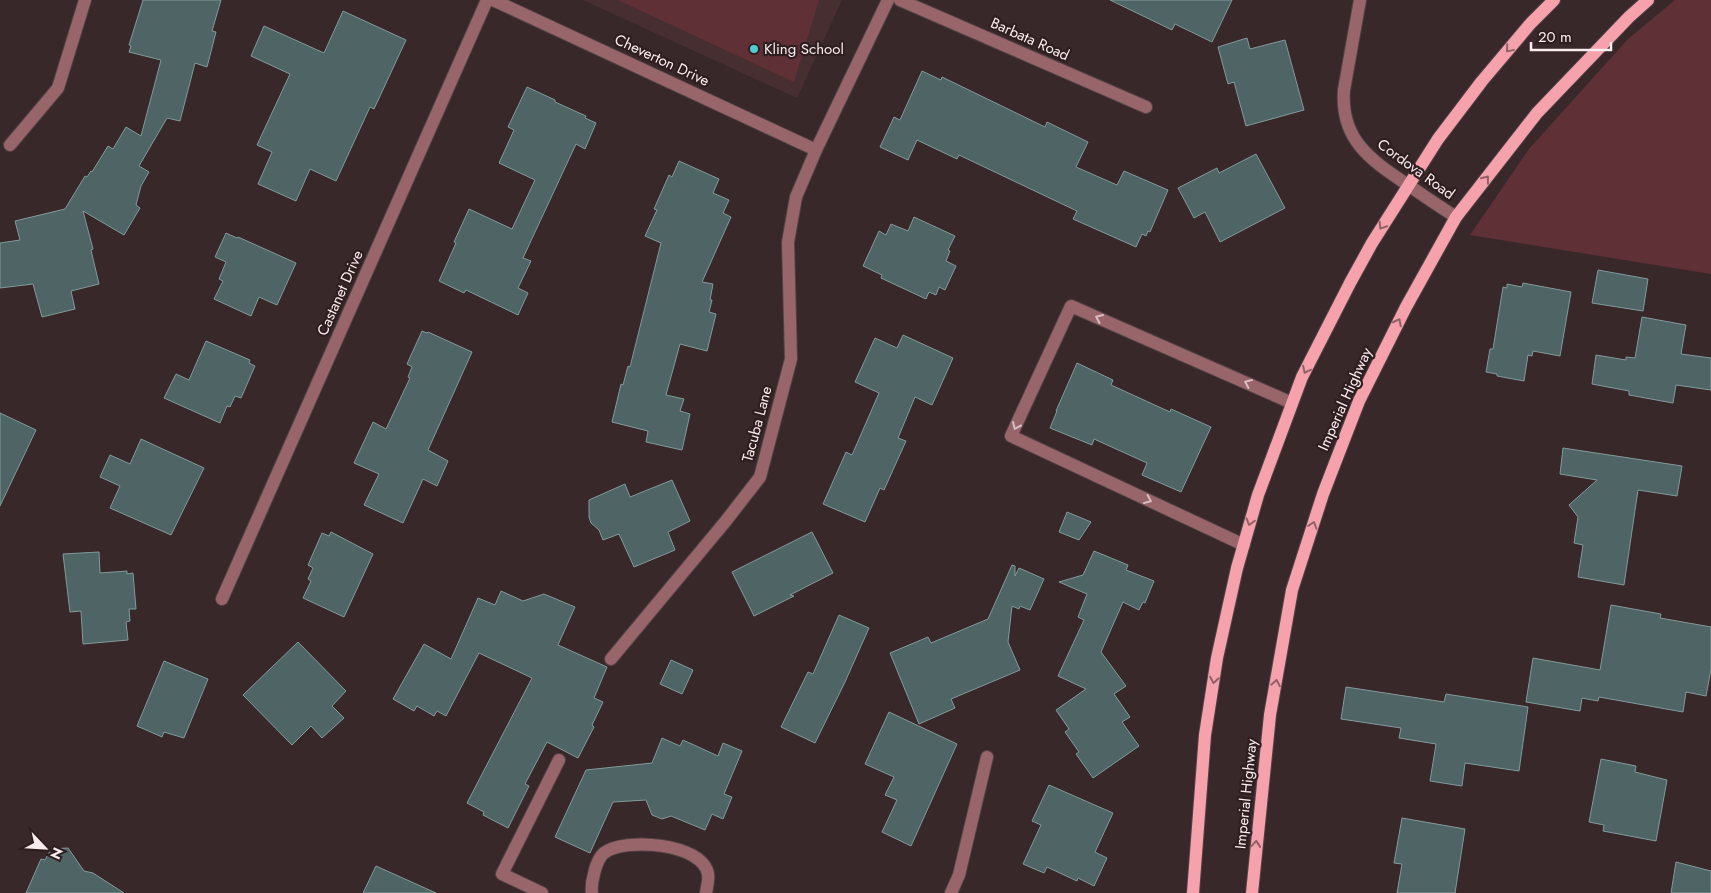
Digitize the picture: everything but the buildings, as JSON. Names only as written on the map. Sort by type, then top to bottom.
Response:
[{"type":"main road","points":[[1193,893],[1205,735],[1217,658],[1258,495],[1302,377],[1372,243],[1438,138],[1482,81],[1530,24],[1554,0]]},
{"type":"main road","name":"Imperial Highway","points":[[1252,893],[1270,715],[1292,590],[1323,494],[1359,401],[1406,306],[1456,217],[1537,114],[1628,17],[1648,0]]},
{"type":"street","points":[[10,145],[58,88],[85,0]]},
{"type":"street","name":"Castanet Drive","points":[[222,599],[488,0]]},
{"type":"street","name":"Cheverton Drive","points":[[494,0],[816,150]]},
{"type":"street","name":"Tacuba Lane","points":[[611,659],[725,522],[760,476],[791,359],[788,242],[796,197],[816,150],[888,0]]},
{"type":"street","name":"Barbata Road","points":[[900,0],[1146,107]]},
{"type":"street","name":"Cordova Road","points":[[1360,0],[1344,90],[1345,119],[1355,140],[1373,161],[1456,217]]},
{"type":"street","points":[[1244,545],[1012,436],[1071,306],[1292,403]]},
{"type":"street","points":[[951,893],[959,875],[987,757]]},
{"type":"street","points":[[542,893],[502,874],[559,760]]},
{"type":"street","points":[[592,893],[591,886],[595,868],[603,854],[619,846],[648,844],[682,851],[699,858],[708,873],[706,893]]},
{"type":"shaded area","name":"Kling School","points":[[583,0],[842,0],[797,98]]},
{"type":"shaded area","name":"Kling School","points":[[618,0],[819,0],[794,82]]},
{"type":"shaded area","points":[[1675,0],[1711,0],[1711,274],[1470,235],[1529,149],[1628,39]]},
{"type":"place","name":"Kling School","points":[[754,49]]}]
